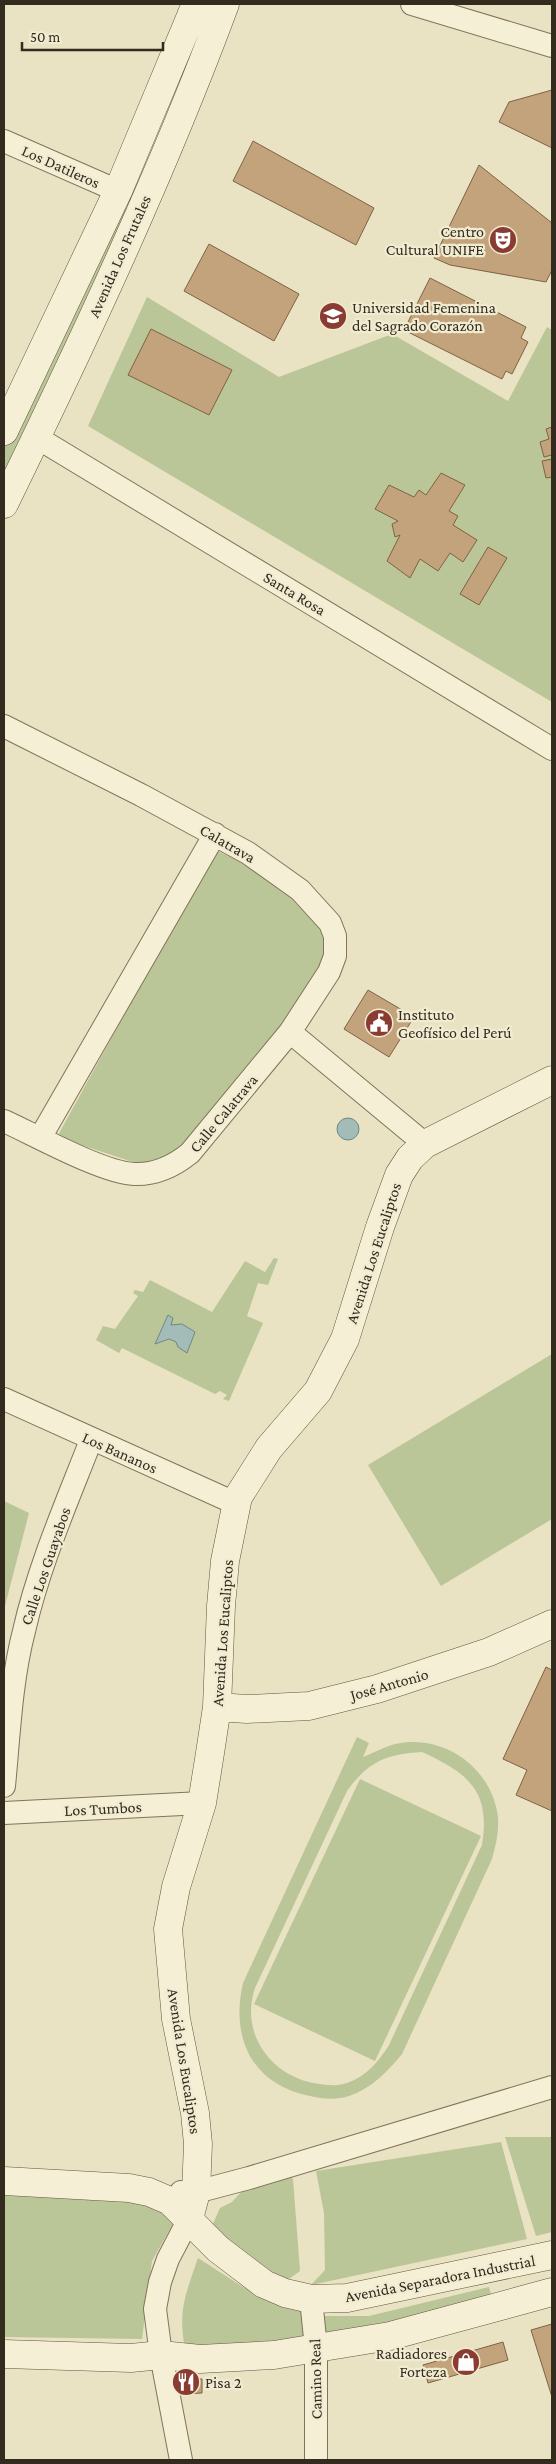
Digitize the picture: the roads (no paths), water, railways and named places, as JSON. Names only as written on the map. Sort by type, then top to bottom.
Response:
[{"type":"main road","name":"Avenida Los Frutales","points":[[4,431],[118,192],[196,4]]},
{"type":"main road","name":"Avenida Los Frutales","points":[[4,504],[119,259],[188,102],[225,4]]},
{"type":"main road","points":[[118,192],[126,195],[130,202],[131,210],[117,244],[119,259]]},
{"type":"main road","name":"Avenida Los Eucaliptos","points":[[189,2219],[196,2192],[198,2144],[195,2113],[176,2019],[168,1929],[176,1888],[202,1803],[217,1708],[221,1606],[225,1561],[238,1497],[269,1448],[318,1391],[345,1339],[380,1227],[399,1175],[410,1158],[425,1144],[552,1080]]},
{"type":"main road","name":"José Antonio","points":[[217,1708],[247,1709],[309,1706],[377,1689],[489,1652],[552,1624]]},
{"type":"main road","name":"Avenida Separadora Industrial","points":[[4,2181],[129,2188],[149,2192],[170,2201],[218,2249],[264,2284],[285,2293],[311,2299],[347,2298],[552,2255]]},
{"type":"main road","points":[[4,2354],[132,2358],[161,2355],[200,2359],[274,2355],[390,2336],[552,2292]]},
{"type":"street","points":[[412,4],[552,46]]},
{"type":"street","name":"Los Datileros","points":[[4,141],[118,192]]},
{"type":"street","name":"Santa Rosa","points":[[36,438],[552,749]]},
{"type":"street","name":"Calatrava","points":[[4,726],[215,834],[273,869],[300,890],[330,923],[335,936],[335,956],[329,972],[290,1032]]},
{"type":"street","points":[[40,1138],[215,834]]},
{"type":"street","points":[[290,1032],[425,1144]]},
{"type":"street","name":"Calle Calatrava","points":[[4,1121],[112,1170],[134,1174],[152,1172],[172,1166],[190,1153],[290,1032]]},
{"type":"street","name":"Los Bananos","points":[[4,1399],[91,1440],[237,1504]]},
{"type":"street","name":"Calle Los Guayabos","points":[[4,1786],[12,1699],[23,1632],[40,1573],[91,1440]]},
{"type":"street","name":"Los Tumbos","points":[[4,1813],[202,1803]]},
{"type":"street","points":[[149,2192],[196,2192],[552,2088]]},
{"type":"street","points":[[181,2460],[161,2355],[155,2309],[160,2282],[168,2259],[189,2219]]},
{"type":"street","name":"Camino Real","points":[[311,2299],[316,2348],[316,2460]]},
{"type":"water","points":[[348,1118],[356,1121],[359,1129],[356,1137],[348,1140],[340,1137],[337,1129],[340,1121]]},
{"type":"water","points":[[168,1315],[173,1318],[171,1325],[182,1324],[195,1332],[187,1353],[178,1347],[176,1342],[169,1339],[155,1344]]},
{"type":"place","name":"Centro Cultural UNIFE","points":[[503,240]]},
{"type":"place","name":"Universidad Femenina del Sagrado Corazón","points":[[333,316]]},
{"type":"place","name":"Instituto Geofísico del Perú","points":[[379,1023]]},
{"type":"place","name":"Radiadores Forteza","points":[[466,2362]]},
{"type":"place","name":"Pisa 2","points":[[186,2382]]}]
